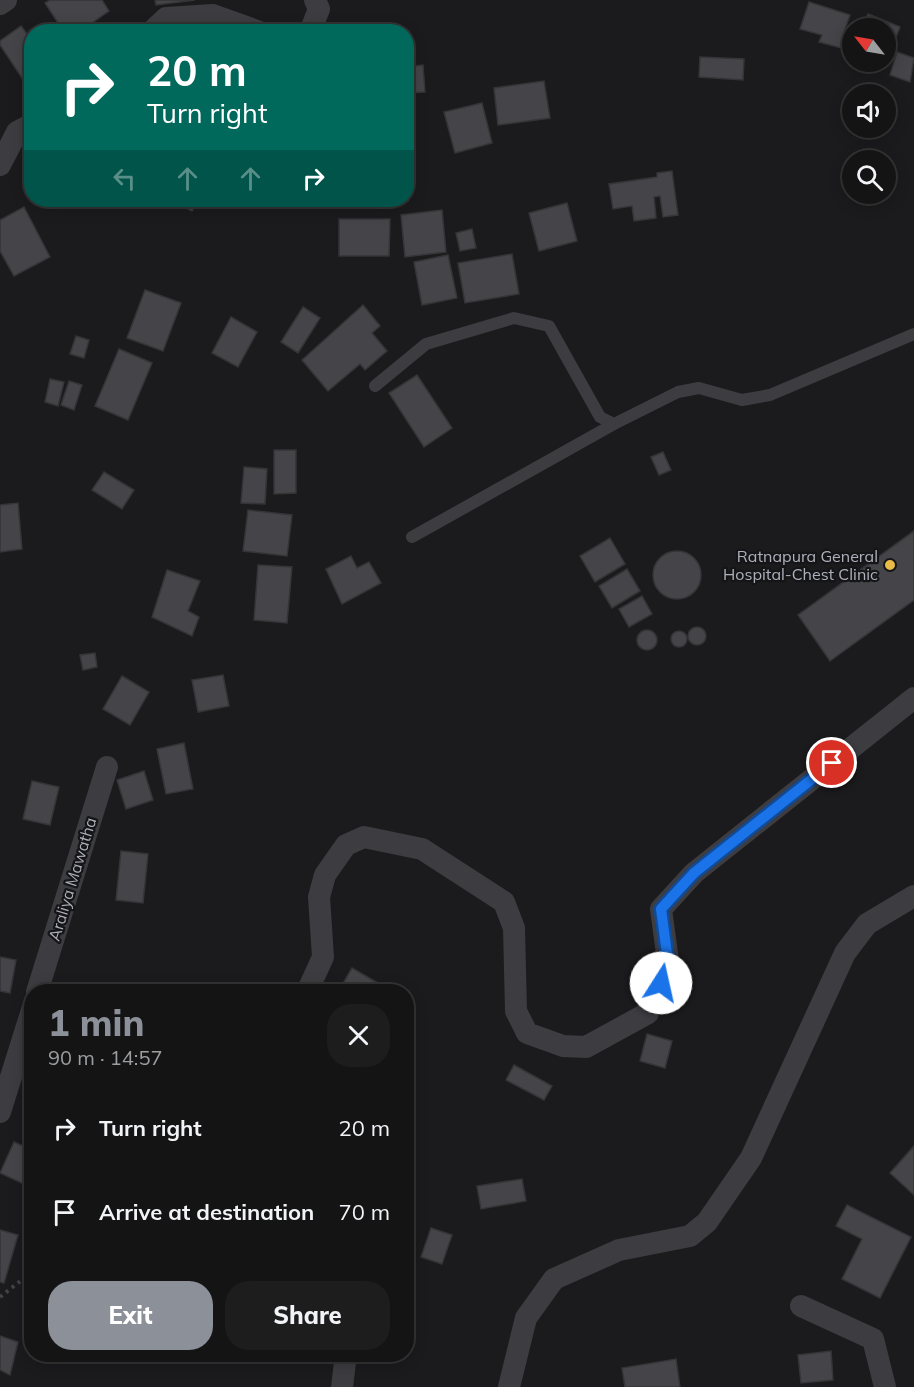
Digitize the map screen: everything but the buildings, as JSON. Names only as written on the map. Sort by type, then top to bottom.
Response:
[{"type":"street","points":[[0,4],[6,0]]},
{"type":"street","points":[[313,24],[320,9],[315,0]]},
{"type":"street","points":[[160,24],[166,18],[213,15],[238,24]]},
{"type":"street","points":[[0,165],[17,132],[24,128]]},
{"type":"street","points":[[311,984],[323,957],[319,897],[325,875],[346,845],[364,837],[422,849],[504,902],[514,928],[516,1011],[527,1033],[563,1046],[586,1047],[648,1013],[668,961],[661,909],[694,873],[914,698]]},
{"type":"street","name":"Araliya Mawatha","points":[[39,984],[107,767]]},
{"type":"street","points":[[509,1387],[526,1318],[554,1279],[619,1250],[690,1236],[707,1222],[751,1158],[845,952],[867,924],[914,896]]},
{"type":"street","points":[[0,1112],[24,1036]]},
{"type":"street","points":[[801,1306],[873,1339],[885,1387]]},
{"type":"street","points":[[342,1387],[345,1362]]},
{"type":"lane","points":[[375,386],[426,344],[514,318],[549,326],[600,417],[615,424]]},
{"type":"lane","points":[[412,537],[615,424],[678,392],[699,388],[742,400],[770,395],[914,334]]},
{"type":"path","points":[[0,1297],[24,1279]]},
{"type":"place","name":"Ratnapura General Hospital-Chest Clinic","points":[[890,565]]},
{"type":"route","points":[[661,983],[668,961],[661,909],[694,873],[832,763]]}]
